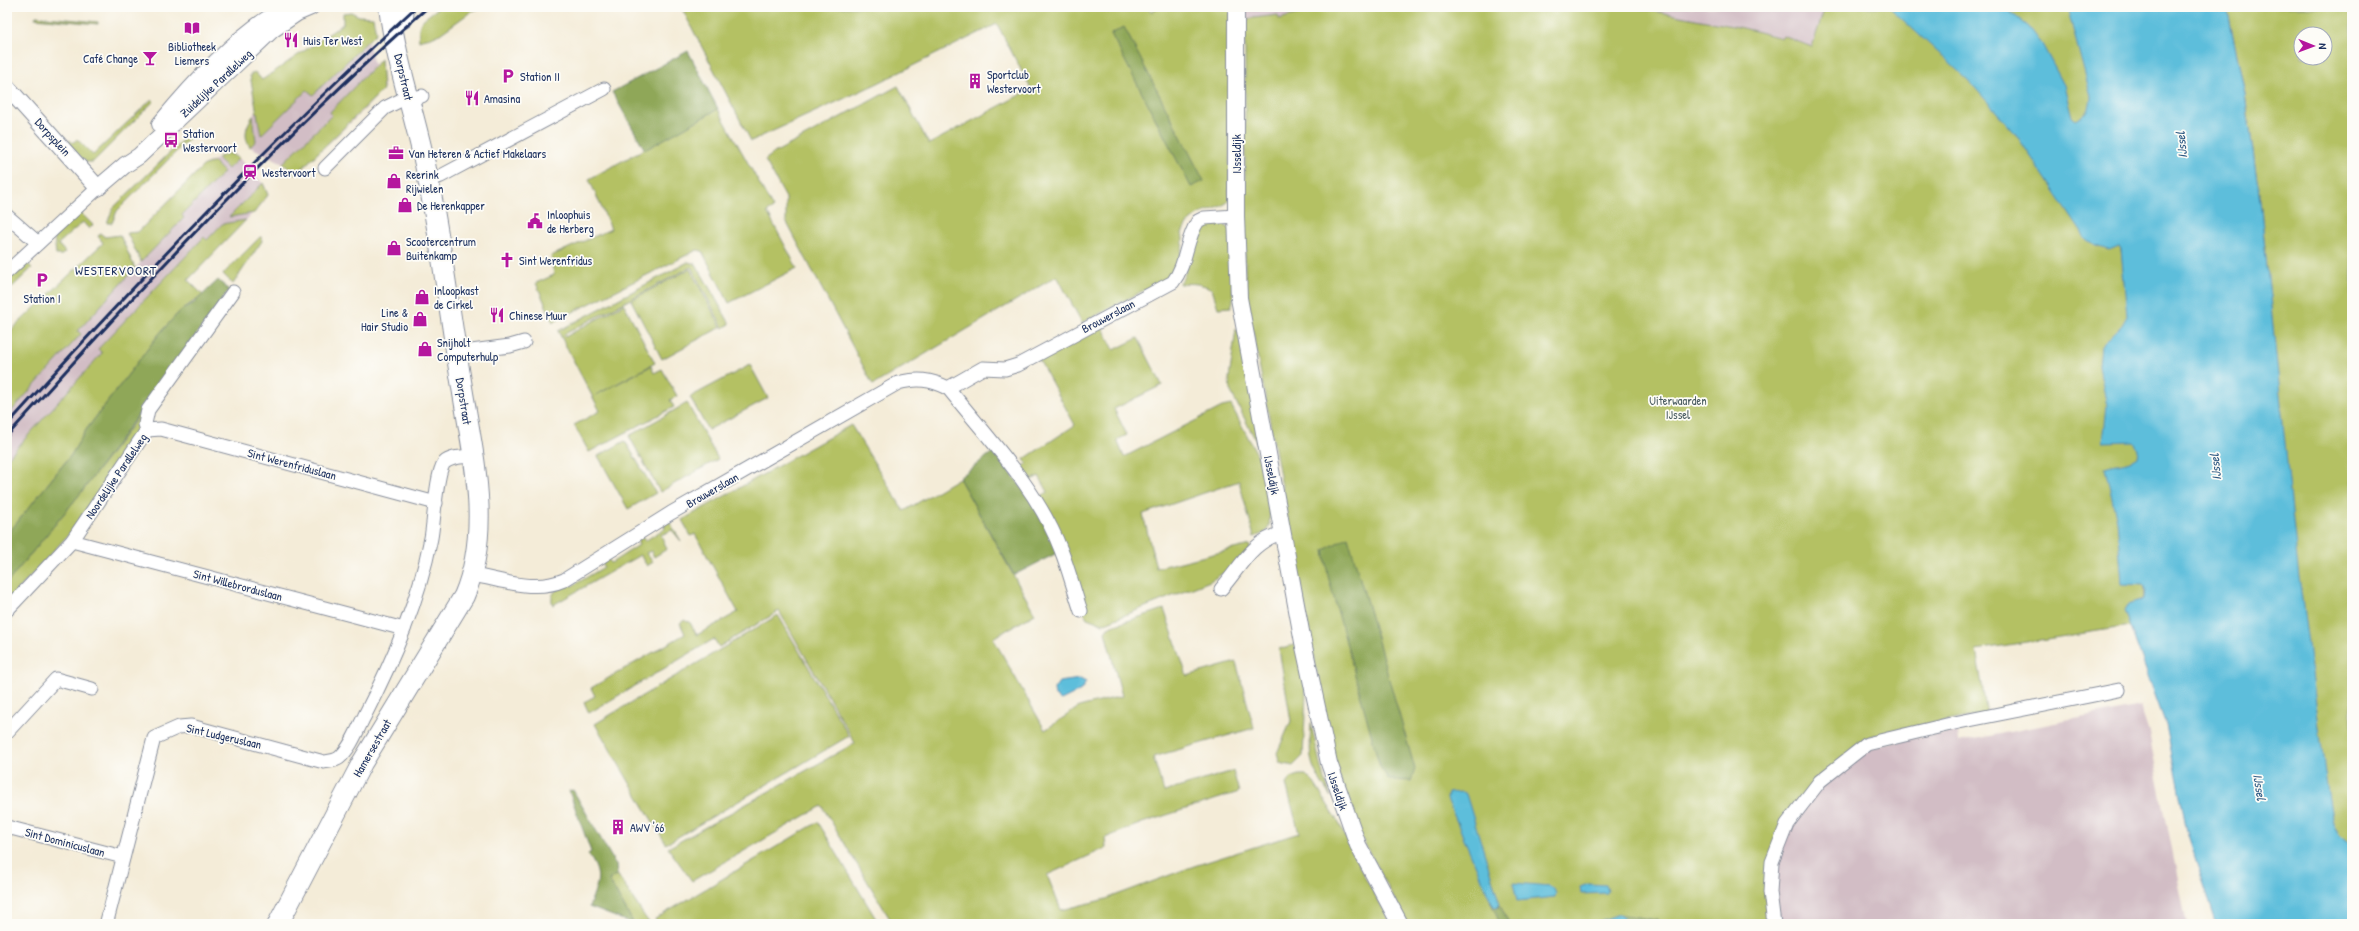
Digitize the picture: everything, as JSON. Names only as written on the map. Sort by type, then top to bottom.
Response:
[{"type":"main road","name":"Dorpstraat","points":[[396,10],[415,97],[426,120],[427,174],[473,456],[480,516],[473,575]]},
{"type":"main road","name":"Hamersestraat","points":[[278,924],[362,763],[451,620],[473,575]]},
{"type":"street","name":"Zuidelijke Parallelweg","points":[[125,165],[177,103],[218,61],[260,23],[288,7]]},
{"type":"street","name":"Zuidelijke Parallelweg","points":[[7,272],[98,188],[125,165],[139,156],[272,30],[297,13],[311,7]]},
{"type":"street","name":"IJsseldijk","points":[[1236,7],[1236,216],[1239,298],[1311,684],[1328,763],[1358,845],[1400,924]]},
{"type":"street","name":"Dorpsplein","points":[[7,88],[98,188]]},
{"type":"street","points":[[427,174],[441,176],[604,90]]},
{"type":"street","points":[[325,168],[381,111],[390,105],[415,97]]},
{"type":"street","points":[[7,216],[38,243]]},
{"type":"street","name":"Brouwerslaan","points":[[948,388],[982,368],[1005,369],[1018,365],[1174,282],[1180,274],[1187,244],[1198,221],[1204,218],[1236,216]]},
{"type":"street","name":"Noordelijke Parallelweg","points":[[7,610],[72,541],[147,430],[145,424],[148,410],[233,292]]},
{"type":"street","points":[[456,353],[510,346],[524,342]]},
{"type":"street","name":"Brouwerslaan","points":[[473,575],[526,586],[556,584],[671,513],[898,383],[923,379],[934,381],[948,388],[1013,469],[1040,509],[1061,549],[1080,611]]},
{"type":"street","name":"Sint Werenfriduslaan","points":[[147,430],[161,429],[436,503]]},
{"type":"street","points":[[404,630],[425,564],[443,464],[450,459],[473,456]]},
{"type":"street","points":[[1221,589],[1233,572],[1266,538],[1283,533]]},
{"type":"street","name":"Sint Willebrorduslaan","points":[[72,541],[404,630]]},
{"type":"street","name":"Sint Ludgeruslaan","points":[[106,921],[154,738],[179,726],[191,726],[324,762],[338,759],[348,748],[388,670],[404,630]]},
{"type":"street","points":[[7,732],[56,679],[92,689]]},
{"type":"street","points":[[1774,924],[1770,892],[1772,862],[1787,824],[1820,781],[1867,744],[1959,722],[2119,690]]},
{"type":"street","name":"Sint Dominicuslaan","points":[[7,827],[123,857]]},
{"type":"shaded area","points":[[1244,7],[1377,7],[1282,33],[1278,15],[1245,19]]},
{"type":"shaded area","points":[[1556,7],[1828,7],[1814,47],[1773,66]]},
{"type":"shaded area","points":[[351,12],[359,16],[373,17],[376,33],[368,41],[374,65],[381,59],[384,88],[364,110],[295,175],[283,163],[250,147],[248,143],[246,127],[257,109],[262,80],[343,24],[343,13]]},
{"type":"shaded area","points":[[226,154],[236,155],[265,186],[268,195],[264,202],[246,220],[222,224],[207,240],[204,238],[98,349],[102,353],[7,459],[7,405],[141,262],[127,233],[138,232],[204,165]]},
{"type":"shaded area","points":[[2140,706],[2149,733],[2187,924],[1779,924],[1774,877],[1786,830],[1824,783],[1870,748],[1917,737],[1958,732],[1959,742]]},
{"type":"green space","points":[[439,7],[484,7],[472,11],[440,34],[419,41],[420,24]]},
{"type":"green space","points":[[681,7],[1147,7],[1151,12],[1160,7],[1231,7],[1229,201],[1198,215],[1187,225],[1182,233],[1182,249],[1173,275],[1082,323],[1057,276],[873,385],[786,221],[786,198],[765,160],[774,153],[898,86],[929,144],[1031,89],[997,24],[874,85],[751,141]]},
{"type":"green space","name":"Uiterwaarden IJssel","points":[[1323,7],[1632,7],[1743,28],[1782,38],[1783,36],[1812,47],[1825,7],[2080,7],[2109,191],[2122,255],[2140,452],[2144,600],[2134,603],[2131,607],[2130,626],[1976,650],[1987,714],[1888,731],[1868,737],[1778,833],[1771,924],[1408,924],[1362,839],[1334,764],[1251,321],[1245,272],[1245,19],[1278,15],[1279,19]]},
{"type":"green space","points":[[2227,7],[2352,7],[2352,845],[2340,836],[2333,824],[2326,787],[2297,569],[2261,209],[2245,94]]},
{"type":"green space","points":[[351,12],[359,16],[373,17],[376,33],[313,95],[307,90],[261,135],[250,75],[255,72],[262,80],[343,24],[343,13]]},
{"type":"green space","points":[[36,16],[98,22],[98,24],[35,18]]},
{"type":"green space","points":[[1124,27],[1204,181],[1191,187],[1111,34]]},
{"type":"green space","points":[[688,51],[718,109],[645,150],[612,92]]},
{"type":"green space","points":[[381,59],[383,90],[295,175],[283,163],[332,115],[330,112]]},
{"type":"green space","points":[[152,99],[154,101],[93,162],[86,162],[67,143],[70,140],[73,143],[77,139],[93,155]]},
{"type":"green space","points":[[718,109],[773,208],[767,212],[797,268],[729,303],[702,251],[697,250],[553,322],[536,283],[554,275],[551,256],[611,229],[589,179]]},
{"type":"green space","points":[[253,116],[256,141],[250,147],[246,131]]},
{"type":"green space","points":[[190,133],[195,133],[117,211],[112,223],[107,223],[113,208]]},
{"type":"green space","points":[[229,153],[239,158],[228,169],[217,158]]},
{"type":"green space","points":[[214,162],[224,172],[182,215],[184,218],[141,262],[127,233],[138,232],[204,165]]},
{"type":"green space","points":[[263,183],[268,195],[254,213],[229,217]]},
{"type":"green space","points":[[80,212],[93,225],[89,229],[83,222],[58,244],[65,252],[62,255],[56,255],[54,236]]},
{"type":"green space","points":[[246,220],[188,280],[203,295],[180,311],[159,334],[86,430],[71,455],[7,535],[7,459],[102,353],[98,349],[204,237],[207,240],[222,224]]},
{"type":"green space","points":[[1208,223],[1224,224],[1231,231],[1233,301],[1231,307],[1218,308],[1212,289],[1208,287],[1196,284],[1179,284],[1186,269],[1193,243],[1201,228]]},
{"type":"green space","points":[[101,234],[105,237],[120,235],[135,268],[78,331],[81,334],[7,416],[7,334],[103,243],[98,236]]},
{"type":"green space","points":[[261,236],[262,241],[233,284],[223,274]]},
{"type":"green space","points":[[26,262],[32,268],[7,292],[7,280]]},
{"type":"green space","points":[[688,262],[696,264],[730,324],[723,328],[691,267],[563,335],[565,337],[624,304],[655,363],[596,395],[651,366],[654,373],[662,369],[677,396],[670,400],[674,407],[589,452],[574,425],[600,411],[558,331]]},
{"type":"green space","points":[[690,269],[721,327],[662,359],[631,300]]},
{"type":"green space","points":[[218,280],[229,290],[84,489],[7,583],[7,535],[71,455],[86,430],[159,334],[180,311],[194,303]]},
{"type":"green space","points":[[1101,324],[1114,350],[1138,338],[1162,385],[1114,409],[1127,435],[1117,440],[1124,457],[1222,407],[1231,405],[1267,473],[1271,497],[1269,527],[1265,533],[1254,537],[1239,481],[1143,514],[1156,568],[1250,545],[1250,549],[1227,571],[1210,581],[1103,624],[1087,618],[1082,609],[1036,499],[1048,492],[1039,476],[1028,482],[1022,467],[1027,464],[1024,459],[1075,425],[1038,358]]},
{"type":"green space","points":[[1236,329],[1239,332],[1261,445],[1258,445],[1230,390],[1229,379]]},
{"type":"green space","points":[[750,365],[768,398],[708,430],[690,397]]},
{"type":"green space","points":[[687,403],[718,459],[660,492],[629,436]]},
{"type":"green space","points":[[141,413],[137,436],[70,533],[7,602],[7,583],[84,489]]},
{"type":"green space","points":[[851,425],[904,511],[959,478],[1035,614],[993,638],[1045,730],[1079,707],[1122,696],[1105,632],[1109,627],[1164,609],[1187,676],[1236,662],[1254,728],[1153,757],[1164,792],[1233,771],[1239,792],[1142,823],[1105,838],[1106,848],[1047,875],[1061,910],[1106,899],[1194,866],[1299,833],[1286,784],[1291,778],[1299,775],[1306,775],[1314,783],[1340,825],[1364,876],[1392,924],[1049,924],[1047,922],[1042,924],[893,924],[822,806],[692,881],[668,848],[855,743],[779,611],[719,647],[714,639],[589,713],[584,702],[595,696],[591,688],[685,634],[680,623],[685,620],[687,622],[689,621],[697,635],[738,612],[695,534],[691,536],[682,520]]},
{"type":"green space","points":[[625,441],[656,493],[628,509],[598,456]]},
{"type":"green space","points":[[994,451],[1032,501],[1059,552],[1014,575],[959,478]]},
{"type":"green space","points":[[669,521],[681,541],[672,530],[661,535],[667,549],[654,557],[651,551],[646,553],[653,562],[647,566],[640,555],[553,605],[552,597],[556,590],[570,582],[572,586],[604,567],[602,563],[608,559],[611,563],[639,545],[637,541],[643,537],[645,541],[665,528],[664,524]]},
{"type":"green space","points":[[1348,537],[1415,769],[1411,781],[1389,780],[1380,767],[1328,576],[1324,550]]},
{"type":"green space","points":[[778,615],[849,736],[666,844],[595,724]]},
{"type":"green space","points":[[1297,644],[1306,695],[1303,756],[1293,766],[1280,763],[1277,753],[1291,721],[1279,649]]},
{"type":"green space","points":[[1311,723],[1321,768],[1331,797],[1314,770],[1312,763],[1310,747]]},
{"type":"green space","points":[[573,790],[616,865],[617,874],[609,880],[634,924],[589,907],[598,880],[596,869],[588,854],[591,852],[569,791]]},
{"type":"green space","points":[[818,822],[879,924],[658,924],[655,919]]},
{"type":"green space","points":[[617,874],[650,924],[634,924],[609,880]]},
{"type":"green space","points":[[1490,900],[1494,907],[1498,908],[1500,905],[1509,924],[1500,924]]},
{"type":"green space","points":[[1619,914],[1657,920],[1667,924],[1624,924],[1623,917]]},
{"type":"water","name":"IJssel","points":[[1889,7],[2004,7],[2029,27],[2042,44],[2064,85],[2072,117],[2076,120],[2083,116],[2087,111],[2090,105],[2091,97],[2067,7],[2227,7],[2245,94],[2261,209],[2298,569],[2327,787],[2333,824],[2340,836],[2352,845],[2352,924],[2217,924],[2188,836],[2166,725],[2124,610],[2127,605],[2144,600],[2145,589],[2143,585],[2122,584],[2117,521],[2105,467],[2126,462],[2137,457],[2138,449],[2134,441],[2103,442],[2107,406],[2099,366],[2101,346],[2122,325],[2127,316],[2121,249],[2119,246],[2109,250],[2094,245],[2086,239],[2015,133],[1970,82]]},
{"type":"water","points":[[1080,679],[1086,682],[1081,690],[1061,700],[1055,696],[1054,689],[1059,682]]},
{"type":"water","points":[[1462,792],[1466,794],[1500,904],[1497,908],[1494,907],[1490,899],[1447,799],[1448,793]]},
{"type":"water","points":[[1513,883],[1550,886],[1556,893],[1555,897],[1517,901]]},
{"type":"water","points":[[1588,884],[1606,885],[1608,891],[1607,893],[1581,894],[1580,887]]},
{"type":"water","points":[[1619,914],[1623,917],[1624,924],[1592,924]]},
{"type":"railway","points":[[7,425],[106,317],[207,211],[362,57],[416,7]]},
{"type":"railway","points":[[7,436],[108,325],[264,161],[372,57],[428,7]]},
{"type":"place","name":"Bibliotheek Liemers","points":[[192,28]]},
{"type":"place","name":"Huis Ter West","points":[[291,40]]},
{"type":"place","name":"Café Change","points":[[150,58]]},
{"type":"place","name":"Station II","points":[[508,76]]},
{"type":"place","name":"Sportclub Westervoort","points":[[975,81]]},
{"type":"place","name":"Amasina","points":[[472,98]]},
{"type":"place","name":"Station Westervoort","points":[[171,140]]},
{"type":"place","name":"Van Heteren & Actief Makelaars","points":[[396,153]]},
{"type":"place","name":"Westervoort","points":[[250,172]]},
{"type":"place","name":"Reerink Rijwielen","points":[[394,181]]},
{"type":"place","name":"De Herenkapper","points":[[405,205]]},
{"type":"place","name":"Inloophuis de Herberg","points":[[535,221]]},
{"type":"place","name":"Scootercentrum Buitenkamp","points":[[394,248]]},
{"type":"place","name":"Sint Werenfridus","points":[[507,260]]},
{"type":"place","name":"Station I","points":[[42,280]]},
{"type":"place","name":"Inloopkast de Cirkel","points":[[422,297]]},
{"type":"place","name":"Chinese Muur","points":[[497,315]]},
{"type":"place","name":"Line & Hair Studio","points":[[420,319]]},
{"type":"place","name":"Snijholt Computerhulp","points":[[425,349]]},
{"type":"place","name":"AWV '66","points":[[618,827]]},
{"type":"district","name":"WESTERVOORT","points":[[116,270]]}]
